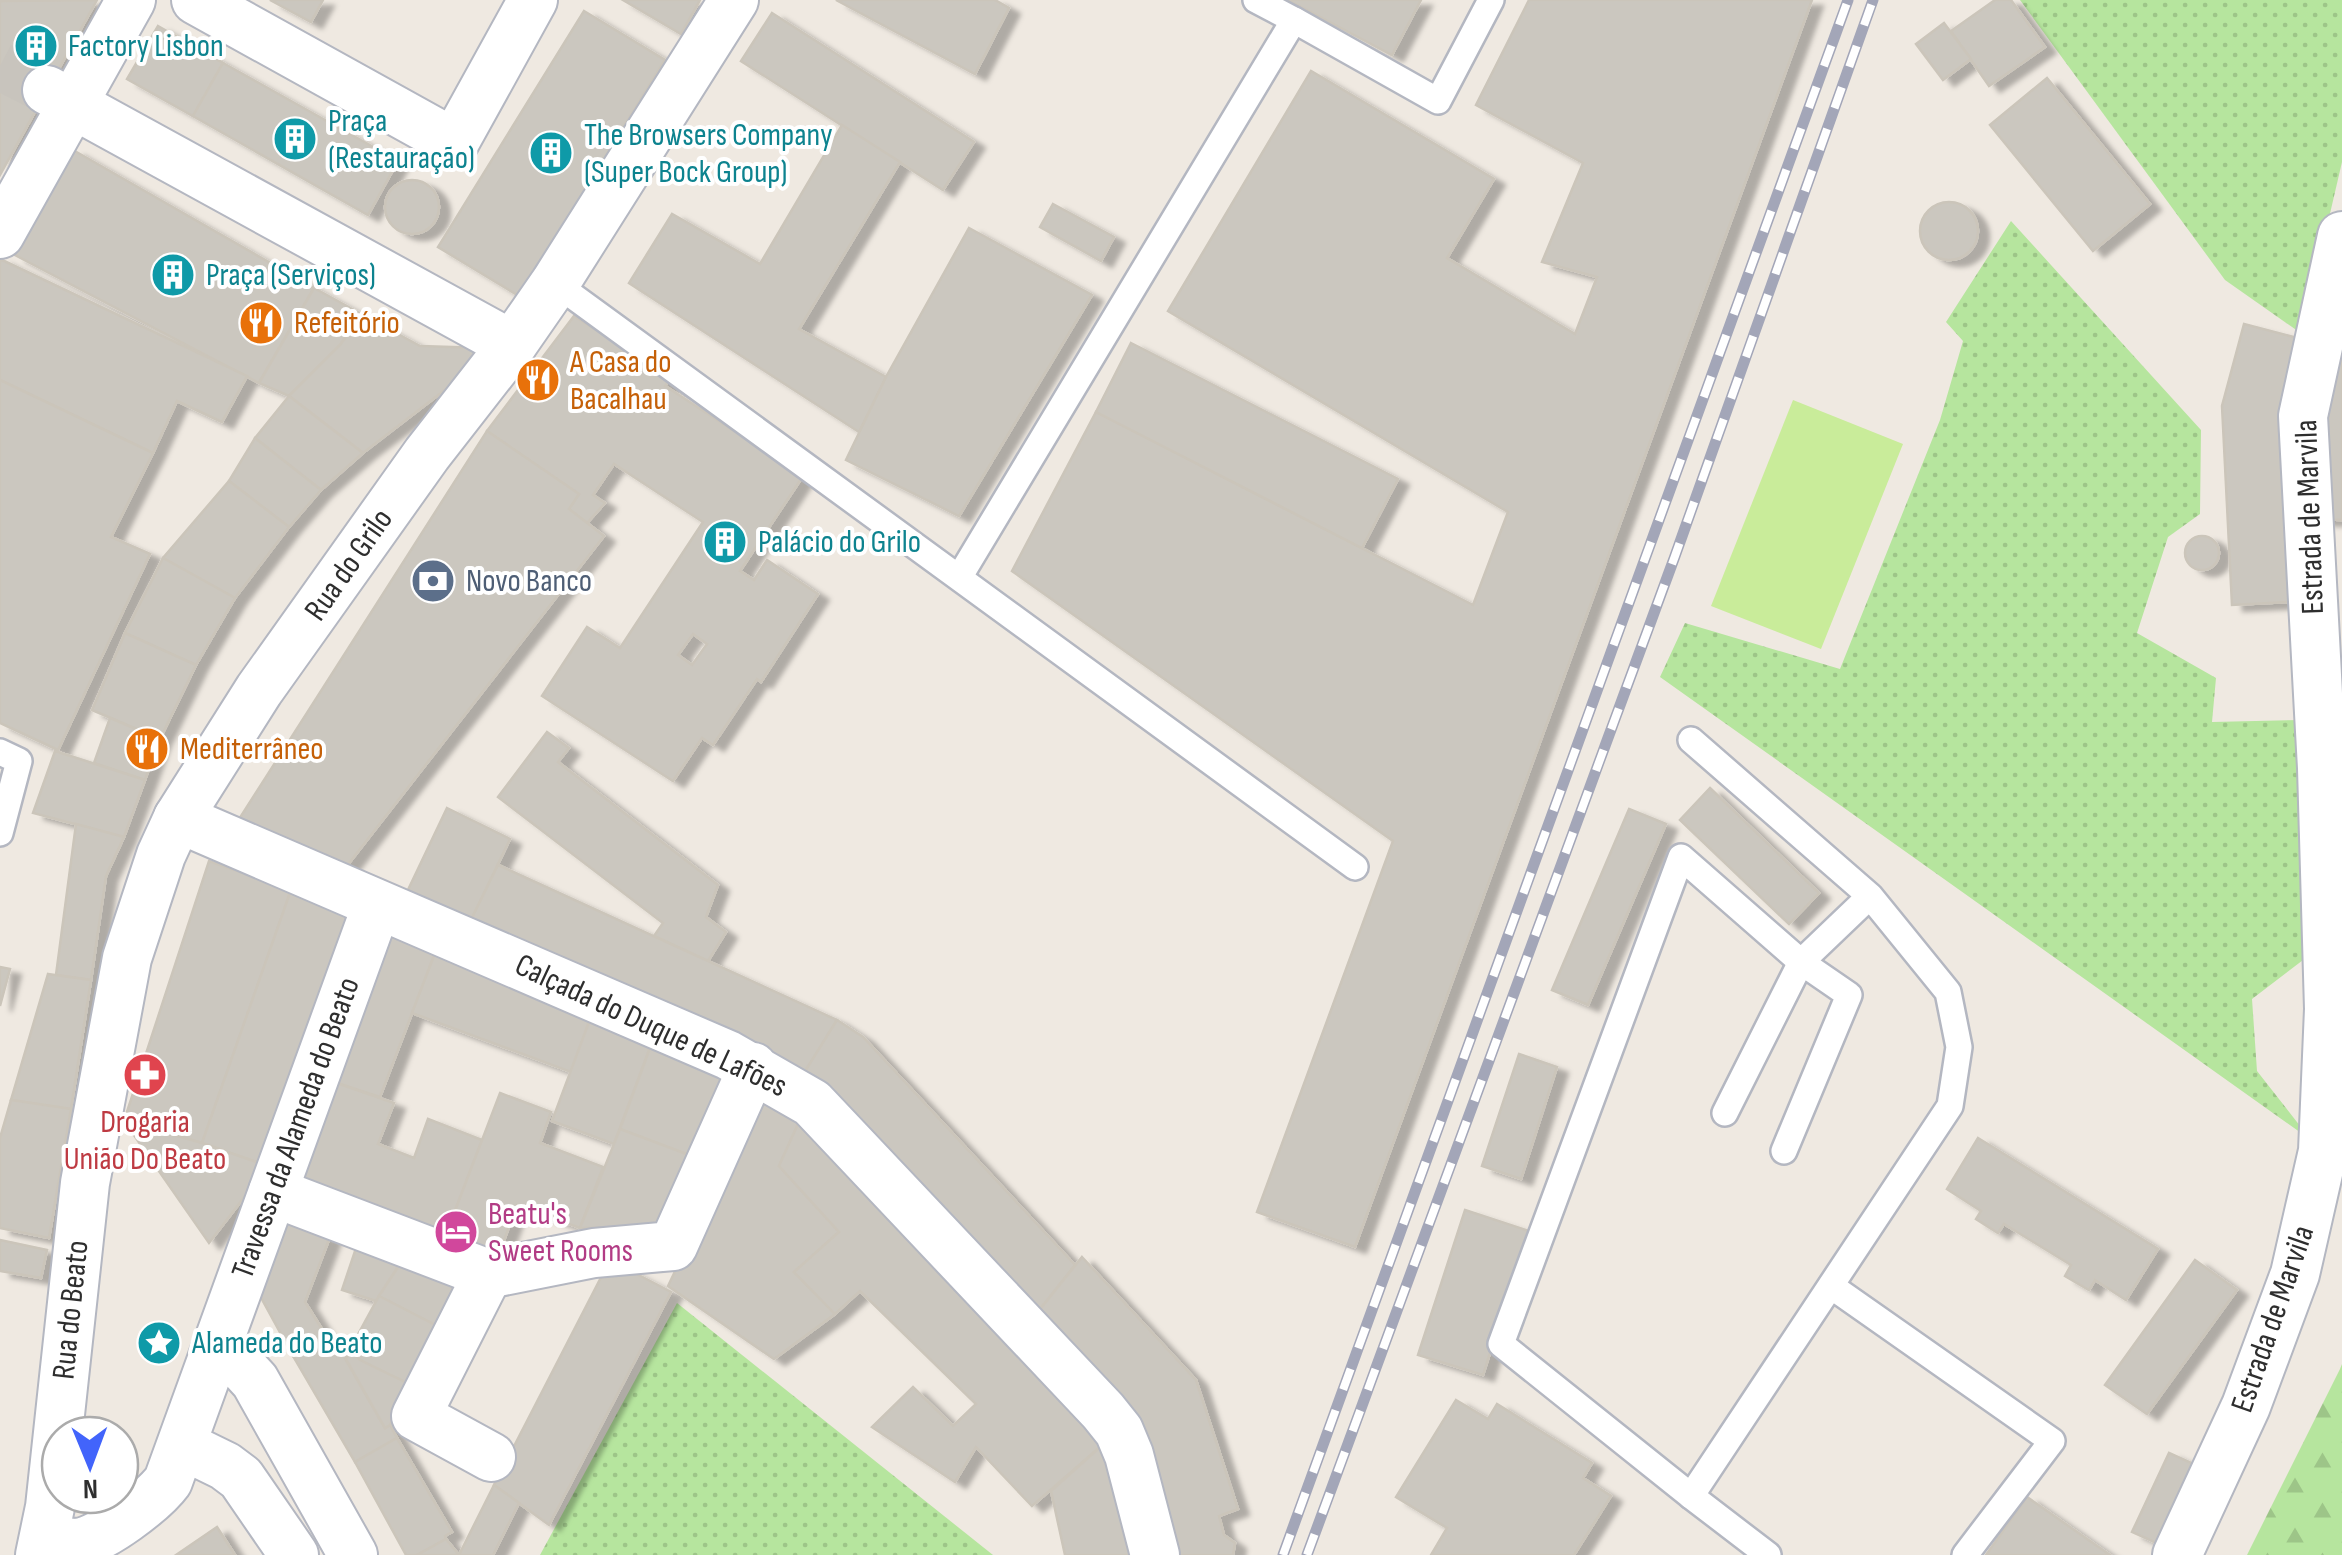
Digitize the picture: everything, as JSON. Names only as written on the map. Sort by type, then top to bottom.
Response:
[{"type":"street","points":[[0,234],[60,96],[131,0]]},
{"type":"street","points":[[196,0],[454,143],[532,0]]},
{"type":"street","name":"Rua do Grilo","points":[[84,1183],[127,958],[161,855],[178,818],[259,690],[555,283],[734,0]]},
{"type":"street","points":[[60,96],[512,345]]},
{"type":"street","name":"Estrada de Marvila","points":[[2177,1555],[2246,1406],[2295,1274],[2323,1151],[2329,1009],[2322,768],[2326,556],[2303,416],[2342,236]]},
{"type":"street","name":"Calçada do Duque de Lafões","points":[[178,818],[613,1004],[753,1067],[812,1103],[1104,1411],[1119,1431],[1129,1455],[1155,1555]]},
{"type":"street","name":"Travessa da Alameda do Beato","points":[[217,1352],[376,905]]},
{"type":"street","points":[[273,1192],[488,1274],[594,1253],[673,1246],[753,1067]]},
{"type":"street","name":"Rua do Beato","points":[[43,1546],[84,1183]]},
{"type":"street","points":[[488,1274],[416,1416],[491,1457]]},
{"type":"street","points":[[43,1546],[81,1543],[159,1494],[168,1482],[217,1352],[243,1368],[255,1381],[353,1555]]},
{"type":"street","points":[[182,1445],[226,1466],[241,1478],[294,1555]]},
{"type":"lane","points":[[1256,0],[1438,101],[1491,0]]},
{"type":"lane","points":[[960,576],[1294,20]]},
{"type":"lane","points":[[555,283],[1356,867]]},
{"type":"lane","points":[[1691,740],[1870,896],[1948,992],[1960,1047],[1950,1106],[1691,1496]]},
{"type":"lane","points":[[0,752],[19,762],[0,833]]},
{"type":"lane","points":[[1768,1555],[1501,1344],[1681,858],[1801,962],[1849,995],[1784,1151]]},
{"type":"lane","points":[[1725,1113],[1801,962],[1870,896]]},
{"type":"lane","points":[[1831,1286],[2052,1441],[1965,1555]]},
{"type":"green space","points":[[2020,0],[2342,0],[2342,162],[2302,334],[2225,280]]},
{"type":"green space","points":[[2011,221],[2201,430],[2200,514],[2168,537],[2137,633],[2216,678],[2212,722],[2301,720],[2307,957],[2252,999],[2257,1071],[2311,1140],[1660,677],[1685,623],[1840,669],[1940,420],[1963,341],[1946,322]]},
{"type":"green space","points":[[1793,400],[1903,444],[1821,649],[1711,606]]},
{"type":"green space","points":[[677,1303],[993,1555],[540,1555]]},
{"type":"green space","points":[[2342,1364],[2342,1555],[2247,1555],[2340,1369]]},
{"type":"building","name":"Factory Lisbon","points":[[97,0],[0,175],[0,1]]},
{"type":"building","points":[[270,0],[323,0],[311,22]]},
{"type":"building","points":[[623,0],[700,0],[681,34]]},
{"type":"building","points":[[836,0],[995,0],[1009,8],[975,74]]},
{"type":"building","points":[[1288,0],[1421,0],[1392,55]]},
{"type":"building","points":[[1529,0],[1812,0],[1355,1247],[1257,1212],[1393,841],[1012,571],[1096,412],[1473,605],[1508,512],[1168,311],[1311,71],[1494,179],[1447,258],[1575,334],[1597,277],[1542,262],[1583,163],[1476,105]]},
{"type":"building","points":[[1995,0],[2011,0],[2045,47],[1989,86],[1951,31]]},
{"type":"building","name":"The Browsers Company (Super Bock Group)","points":[[584,11],[665,60],[519,296],[438,247]]},
{"type":"building","points":[[772,13],[974,142],[943,190],[741,61]]},
{"type":"building","points":[[1944,23],[1971,59],[1943,80],[1916,44]]},
{"type":"building","points":[[158,26],[223,63],[193,116],[127,79]]},
{"type":"building","name":"Praça (Restauração)","points":[[223,63],[398,161],[368,215],[193,116]]},
{"type":"building","points":[[2047,78],[2150,204],[2093,251],[1990,125]]},
{"type":"building","points":[[842,125],[900,162],[799,329],[886,377],[859,432],[629,283],[672,214],[760,264]]},
{"type":"building","name":"Praça (Serviços)","points":[[73,150],[314,288],[259,383],[15,255]]},
{"type":"building","points":[[412,180],[431,188],[439,207],[431,226],[412,234],[393,226],[385,207],[393,188]]},
{"type":"building","points":[[1949,202],[1969,211],[1978,231],[1969,251],[1949,260],[1929,251],[1920,231],[1929,211]]},
{"type":"building","points":[[1053,204],[1114,237],[1101,261],[1040,227]]},
{"type":"building","points":[[969,228],[1092,295],[959,516],[846,460],[886,377]]},
{"type":"building","points":[[0,259],[247,376],[222,422],[177,401],[153,453],[0,380]]},
{"type":"building","points":[[314,288],[361,314],[341,344],[289,396],[259,383]]},
{"type":"building","points":[[361,314],[420,346],[484,348],[489,356],[363,453],[289,396],[341,344]]},
{"type":"building","name":"Palácio do Grilo","points":[[574,316],[671,378],[665,386],[803,476],[740,571],[754,580],[767,560],[818,594],[761,682],[757,679],[713,745],[702,738],[673,781],[542,696],[587,627],[620,648],[703,522],[614,464],[593,495],[605,503],[587,523],[569,509],[579,494],[487,431]],"holes":[[[693,634],[707,644],[692,665],[678,655]]]},
{"type":"building","points":[[2244,324],[2301,339],[2280,419],[2289,602],[2232,605],[2222,406]]},
{"type":"building","points":[[2342,335],[2342,520],[2316,519],[2319,398]]},
{"type":"building","points":[[1131,343],[1398,479],[1362,548],[1096,412]]},
{"type":"building","points":[[0,380],[153,453],[111,537],[150,554],[58,750],[0,723]]},
{"type":"building","points":[[289,396],[363,453],[321,490],[255,438]]},
{"type":"building","points":[[487,431],[579,494],[569,509],[604,536],[346,867],[236,824]]},
{"type":"building","points":[[255,438],[321,490],[289,527],[229,481]]},
{"type":"building","points":[[229,481],[289,527],[235,598],[163,558]]},
{"type":"building","points":[[2202,536],[2214,541],[2219,553],[2214,565],[2202,570],[2190,565],[2185,553],[2190,541]]},
{"type":"building","points":[[163,558],[235,598],[196,665],[125,633]]},
{"type":"building","points":[[125,633],[196,665],[160,739],[92,710]]},
{"type":"building","points":[[110,718],[160,739],[145,780],[94,763]]},
{"type":"building","points":[[547,732],[569,748],[558,762],[718,885],[706,917],[726,932],[708,961],[654,936],[663,923],[498,797]]},
{"type":"building","points":[[55,751],[145,780],[124,837],[33,813]]},
{"type":"building","points":[[1710,788],[1819,893],[1789,924],[1680,820]]},
{"type":"building","points":[[447,808],[510,839],[471,920],[408,890]]},
{"type":"building","points":[[1629,809],[1666,824],[1588,1005],[1552,990]]},
{"type":"building","points":[[76,824],[124,837],[106,876],[91,980],[56,975]]},
{"type":"building","points":[[209,861],[291,890],[202,1143],[124,1121]]},
{"type":"building","points":[[498,865],[837,1020],[804,1073],[471,920]]},
{"type":"building","points":[[291,890],[361,916],[268,1166],[202,1143]]},
{"type":"building","points":[[385,925],[437,948],[380,1097],[328,1080]]},
{"type":"building","points":[[437,948],[592,1014],[571,1072],[412,1013]]},
{"type":"building","points":[[0,967],[10,969],[0,1006]]},
{"type":"building","points":[[48,974],[91,980],[71,1109],[11,1100]]},
{"type":"building","points":[[592,1014],[653,1040],[614,1144],[552,1121]]},
{"type":"building","points":[[837,1020],[863,1037],[1075,1265],[1037,1313],[804,1073]]},
{"type":"building","points":[[653,1040],[734,1075],[697,1158],[620,1129]]},
{"type":"building","points":[[1519,1054],[1557,1067],[1521,1179],[1482,1166]]},
{"type":"building","points":[[328,1080],[394,1103],[378,1144],[414,1158],[428,1119],[482,1140],[445,1237],[291,1181]]},
{"type":"building","points":[[762,1090],[803,1113],[779,1166],[839,1232],[794,1272],[835,1314],[774,1359],[668,1286]]},
{"type":"building","points":[[500,1093],[551,1112],[540,1143],[603,1167],[580,1228],[517,1205],[498,1257],[445,1237]]},
{"type":"building","points":[[11,1100],[71,1109],[49,1238],[0,1228],[0,1138]]},
{"type":"building","points":[[803,1113],[1108,1440],[1032,1506],[976,1447],[955,1482],[872,1427],[913,1387],[953,1426],[976,1404],[860,1291],[835,1314],[794,1272],[839,1232],[779,1166]]},
{"type":"building","points":[[124,1121],[202,1143],[268,1166],[209,1243]]},
{"type":"building","points":[[620,1129],[697,1158],[673,1227],[580,1228]]},
{"type":"building","points":[[1978,1138],[2158,1249],[2126,1300],[2095,1280],[2089,1290],[2065,1276],[2071,1265],[2004,1224],[1998,1233],[1976,1219],[1981,1211],[1947,1189]]},
{"type":"building","points":[[1465,1210],[1529,1231],[1483,1375],[1418,1355]]},
{"type":"building","points":[[280,1218],[330,1237],[305,1302],[327,1337],[293,1356],[258,1292]]},
{"type":"building","points":[[0,1240],[47,1250],[41,1278],[0,1271]]},
{"type":"building","points":[[356,1248],[400,1264],[376,1301],[342,1290]]},
{"type":"building","points":[[1082,1257],[1196,1380],[1238,1509],[1219,1516],[1224,1535],[1235,1543],[1233,1555],[1177,1555],[1037,1313]]},
{"type":"building","points":[[610,1260],[671,1292],[549,1525],[494,1485]]},
{"type":"building","points":[[2195,1260],[2237,1290],[2147,1414],[2105,1385]]},
{"type":"building","points":[[400,1264],[462,1287],[441,1328],[379,1296]]},
{"type":"building","points":[[379,1296],[441,1328],[411,1385],[360,1360],[350,1349]]},
{"type":"building","points":[[331,1334],[385,1428],[390,1425],[397,1438],[355,1462],[293,1356]]},
{"type":"building","points":[[350,1349],[360,1360],[411,1385],[385,1428],[346,1359]]},
{"type":"building","points":[[1456,1400],[1488,1419],[1497,1404],[1592,1463],[1583,1478],[1611,1496],[1574,1555],[1431,1555],[1447,1528],[1396,1497]]},
{"type":"building","points":[[397,1438],[452,1532],[417,1555],[406,1555],[355,1462]]},
{"type":"building","points":[[1108,1440],[1139,1555],[1065,1555],[1051,1491]]},
{"type":"building","points":[[2169,1453],[2196,1465],[2159,1544],[2132,1532]]},
{"type":"building","points":[[494,1485],[519,1503],[493,1555],[459,1555]]},
{"type":"building","points":[[2027,1497],[2110,1555],[1986,1555]]},
{"type":"building","points":[[217,1527],[235,1555],[176,1555]]},
{"type":"building","points":[[446,1539],[459,1555],[417,1555]]},
{"type":"tunnel","points":[[0,66],[47,90]]},
{"type":"railway","points":[[1283,1555],[1848,0]]},
{"type":"railway","points":[[1307,1555],[1675,556],[1873,0]]},
{"type":"place","name":"Factory Lisbon","points":[[36,46]]},
{"type":"place","name":"Praça (Restauração)","points":[[295,139]]},
{"type":"place","name":"The Browsers Company (Super Bock Group)","points":[[551,153]]},
{"type":"place","name":"Praça (Serviços)","points":[[173,275]]},
{"type":"place","name":"Refeitório","points":[[261,323]]},
{"type":"place","name":"A Casa do Bacalhau","points":[[538,380]]},
{"type":"place","name":"Palácio do Grilo","points":[[725,542]]},
{"type":"place","name":"Novo Banco","points":[[433,581]]},
{"type":"place","name":"Mediterrâneo","points":[[147,749]]},
{"type":"place","name":"Drogaria União Do Beato","points":[[145,1075]]},
{"type":"place","name":"Beatu's Sweet Rooms","points":[[456,1232]]},
{"type":"place","name":"Alameda do Beato","points":[[159,1343]]}]
